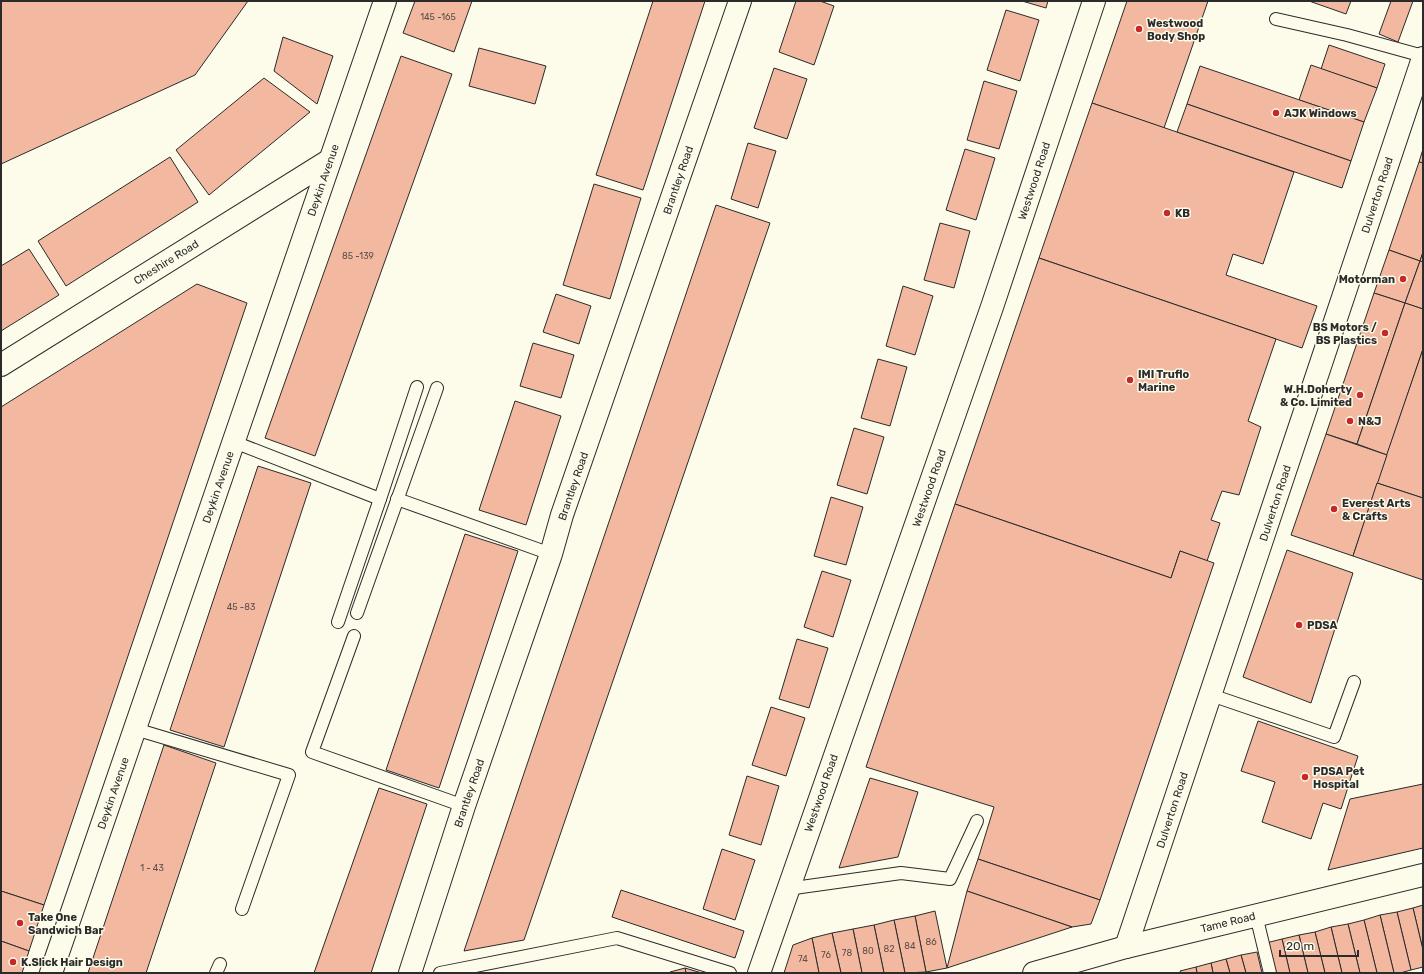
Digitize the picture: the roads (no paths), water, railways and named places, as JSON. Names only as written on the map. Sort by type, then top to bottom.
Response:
[{"type":"street","name":"Deykin Avenue","points":[[51,973],[385,1]]},
{"type":"street","name":"Brantley Road","points":[[410,973],[464,806],[740,1]]},
{"type":"street","name":"Westwood Road","points":[[759,973],[787,888],[992,308],[1094,1]]},
{"type":"street","name":"Dulverton Road","points":[[1126,948],[1423,57]]},
{"type":"street","name":"Cheshire Road","points":[[1,365],[330,160]]},
{"type":"street","name":"Tame Road","points":[[1034,973],[1256,915],[1423,875]]},
{"type":"lane","points":[[1276,19],[1347,35],[1423,57]]},
{"type":"lane","points":[[338,622],[417,387]]},
{"type":"lane","points":[[357,613],[437,388]]},
{"type":"lane","points":[[234,442],[380,499]]},
{"type":"lane","points":[[397,499],[551,554]]},
{"type":"lane","points":[[354,636],[312,752],[464,806]]},
{"type":"lane","points":[[1211,695],[1334,737],[1354,682]]},
{"type":"lane","points":[[135,729],[288,775],[242,909]]},
{"type":"lane","points":[[787,888],[901,873],[950,879],[977,821]]},
{"type":"lane","points":[[1256,915],[1270,973]]},
{"type":"lane","points":[[440,973],[617,938],[730,973]]},
{"type":"place","name":"Westwood Body Shop","points":[[1139,29]]},
{"type":"place","name":"AJK Windows","points":[[1276,113]]},
{"type":"place","name":"KB","points":[[1167,213]]},
{"type":"place","name":"Motorman","points":[[1403,279]]},
{"type":"place","name":"BS Motors / BS Plastics","points":[[1385,333]]},
{"type":"place","name":"IMI Truflo Marine","points":[[1130,380]]},
{"type":"place","name":"W.H.Doherty & Co. Limited","points":[[1360,395]]},
{"type":"place","name":"N&J","points":[[1350,421]]},
{"type":"place","name":"Everest Arts & Crafts","points":[[1334,509]]},
{"type":"place","name":"PDSA","points":[[1299,625]]},
{"type":"place","name":"PDSA Pet Hospital","points":[[1305,777]]},
{"type":"place","name":"Take One Sandwich Bar","points":[[20,923]]},
{"type":"place","name":"K.Slick Hair Design","points":[[13,962]]}]
